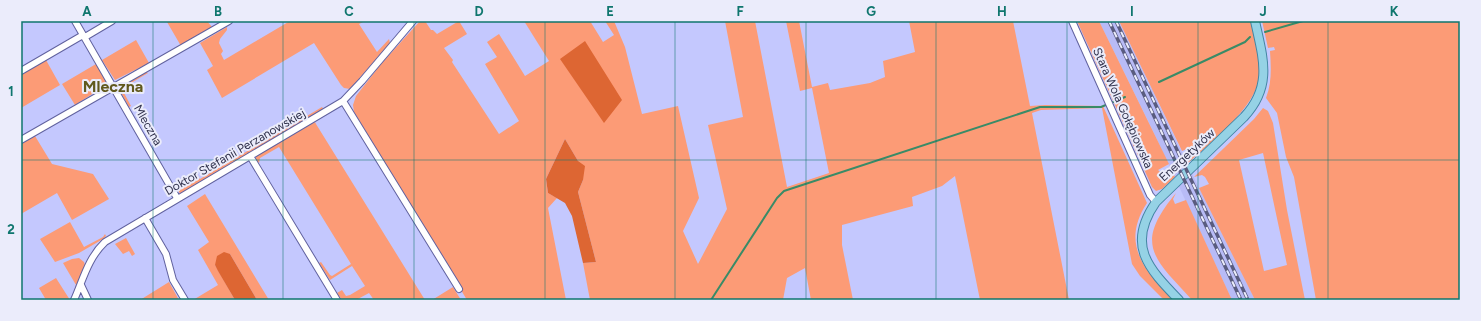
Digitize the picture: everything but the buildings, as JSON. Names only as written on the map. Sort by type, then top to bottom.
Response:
[{"type":"main road","name":"Energetyków","points":[[1179,300],[1150,267],[1146,258],[1142,247],[1141,236],[1146,216],[1156,202],[1255,105],[1261,93],[1263,66],[1255,21]]},
{"type":"street","name":"Mleczna","points":[[75,21],[177,198]]},
{"type":"street","points":[[21,71],[112,21]]},
{"type":"street","points":[[21,140],[228,21]]},
{"type":"street","name":"Doktor Stefanii Perzanowskiej","points":[[74,300],[89,263],[99,247],[110,238],[343,101],[362,81],[412,21]]},
{"type":"street","name":"Stara Wola Gołębiowska","points":[[1072,21],[1150,195],[1156,202]]},
{"type":"street","points":[[343,101],[459,289]]},
{"type":"street","points":[[250,156],[337,300]]},
{"type":"street","points":[[145,218],[166,254],[173,280],[185,300]]},
{"type":"street","points":[[81,285],[88,300]]},
{"type":"shaded area","points":[[207,21],[212,27],[181,46],[167,22]]},
{"type":"shaded area","points":[[290,21],[365,21],[359,24],[377,52],[389,39],[390,43],[350,89],[344,88],[341,85],[314,43],[222,98],[207,70],[213,66],[200,43],[227,27],[227,30],[220,39],[219,43],[223,51],[221,54],[224,60]]},
{"type":"shaded area","points":[[420,21],[425,21],[431,30],[437,34],[459,21],[467,34],[444,48],[499,134],[519,121],[485,64],[497,57],[487,42],[499,34],[525,76],[549,61],[524,21],[590,21],[603,42],[614,35],[605,21],[614,21],[625,47],[642,114],[678,106],[699,198],[683,231],[698,264],[727,209],[708,125],[743,117],[725,21],[755,21],[787,187],[829,173],[812,88],[800,91],[786,21],[799,21],[812,87],[828,83],[830,90],[870,83],[885,77],[883,61],[915,52],[909,21],[1013,21],[1030,106],[1103,106],[1147,203],[1139,218],[1136,231],[1136,244],[1139,256],[1153,278],[1173,300],[1164,300],[1140,276],[1132,264],[1102,108],[1041,110],[1032,113],[1069,300],[980,300],[955,176],[942,186],[912,197],[913,206],[842,225],[842,245],[853,300],[811,300],[805,268],[787,278],[783,300],[590,300],[583,263],[596,262],[578,192],[583,180],[578,161],[565,139],[546,179],[548,193],[557,198],[548,208],[566,300],[467,300],[354,112],[353,105],[356,96],[381,64]]},
{"type":"shaded area","points":[[1077,21],[1099,21],[1169,164],[1158,170],[1163,174],[1174,175],[1175,177],[1162,189],[1156,191],[1152,187]]},
{"type":"shaded area","points":[[1099,21],[1119,21],[1199,188],[1255,300],[1232,300],[1154,133]]},
{"type":"shaded area","points":[[1119,21],[1251,21],[1260,68],[1257,87],[1250,100],[1231,124],[1187,164],[1192,155],[1192,147],[1182,151]]},
{"type":"shaded area","points":[[1262,21],[1460,21],[1460,300],[1316,300],[1294,177],[1286,157],[1277,113],[1266,98],[1270,81],[1270,51],[1275,50],[1274,47],[1268,48]]},
{"type":"shaded area","points":[[136,40],[149,63],[115,80],[102,60]]},
{"type":"shaded area","points":[[585,41],[622,100],[604,123],[560,59]]},
{"type":"shaded area","points":[[46,60],[60,85],[21,108],[21,73]]},
{"type":"shaded area","points":[[96,64],[108,84],[75,105],[62,84]]},
{"type":"shaded area","points":[[146,72],[148,73],[126,86],[123,91],[131,106],[129,107],[119,89]]},
{"type":"shaded area","points":[[322,107],[324,110],[180,194],[176,186],[196,173],[200,179]]},
{"type":"shaded area","points":[[1263,108],[1268,111],[1273,123],[1287,210],[1305,300],[1255,300],[1199,188],[1209,184],[1202,175],[1194,177],[1254,119]],"holes":[[[1263,153],[1287,265],[1264,271],[1239,160]]]},
{"type":"shaded area","points":[[315,122],[425,300],[374,300],[369,293],[356,300],[342,300],[337,293],[342,290],[346,296],[350,295],[365,286],[352,266],[330,280],[319,263],[321,262],[332,276],[351,264],[279,147],[260,158],[259,163],[256,160],[256,156]]},
{"type":"shaded area","points":[[35,136],[52,164],[93,174],[109,199],[72,220],[57,193],[21,214],[21,144]]},
{"type":"shaded area","points":[[565,139],[578,161],[585,166],[583,180],[578,192],[596,262],[583,263],[572,216],[565,203],[548,193],[546,179]]},
{"type":"shaded area","points":[[1176,193],[1173,199],[1175,204],[1186,200],[1232,300],[1192,300],[1167,273],[1159,261],[1154,250],[1152,239],[1155,226],[1163,211]]},
{"type":"shaded area","points":[[205,194],[269,300],[257,300],[230,254],[215,265],[235,300],[193,300],[218,285],[198,250],[209,242],[187,206]]},
{"type":"shaded area","points":[[70,222],[84,247],[103,237],[105,234],[106,236],[79,253],[55,262],[40,239]]},
{"type":"shaded area","points":[[126,238],[135,254],[132,256],[129,251],[123,254],[115,244]]},
{"type":"shaded area","points":[[224,252],[230,254],[257,300],[235,300],[215,265],[217,256]]},
{"type":"shaded area","points":[[79,258],[85,265],[75,292],[76,285],[63,263]]},
{"type":"shaded area","points":[[56,278],[70,300],[46,300],[39,288]]},
{"type":"shaded area","points":[[169,282],[179,300],[140,300]]},
{"type":"shaded area","points":[[453,287],[461,300],[432,300]]},
{"type":"waterway","points":[[1265,32],[1303,21]]},
{"type":"waterway","points":[[1159,82],[1245,42],[1250,37]]},
{"type":"waterway","points":[[711,300],[777,198],[784,191],[1040,107],[1101,107],[1125,97]]},
{"type":"railway","points":[[1109,21],[1241,300]]},
{"type":"railway","points":[[1116,21],[1248,300]]},
{"type":"district","name":"Mleczna","points":[[113,86]]}]
